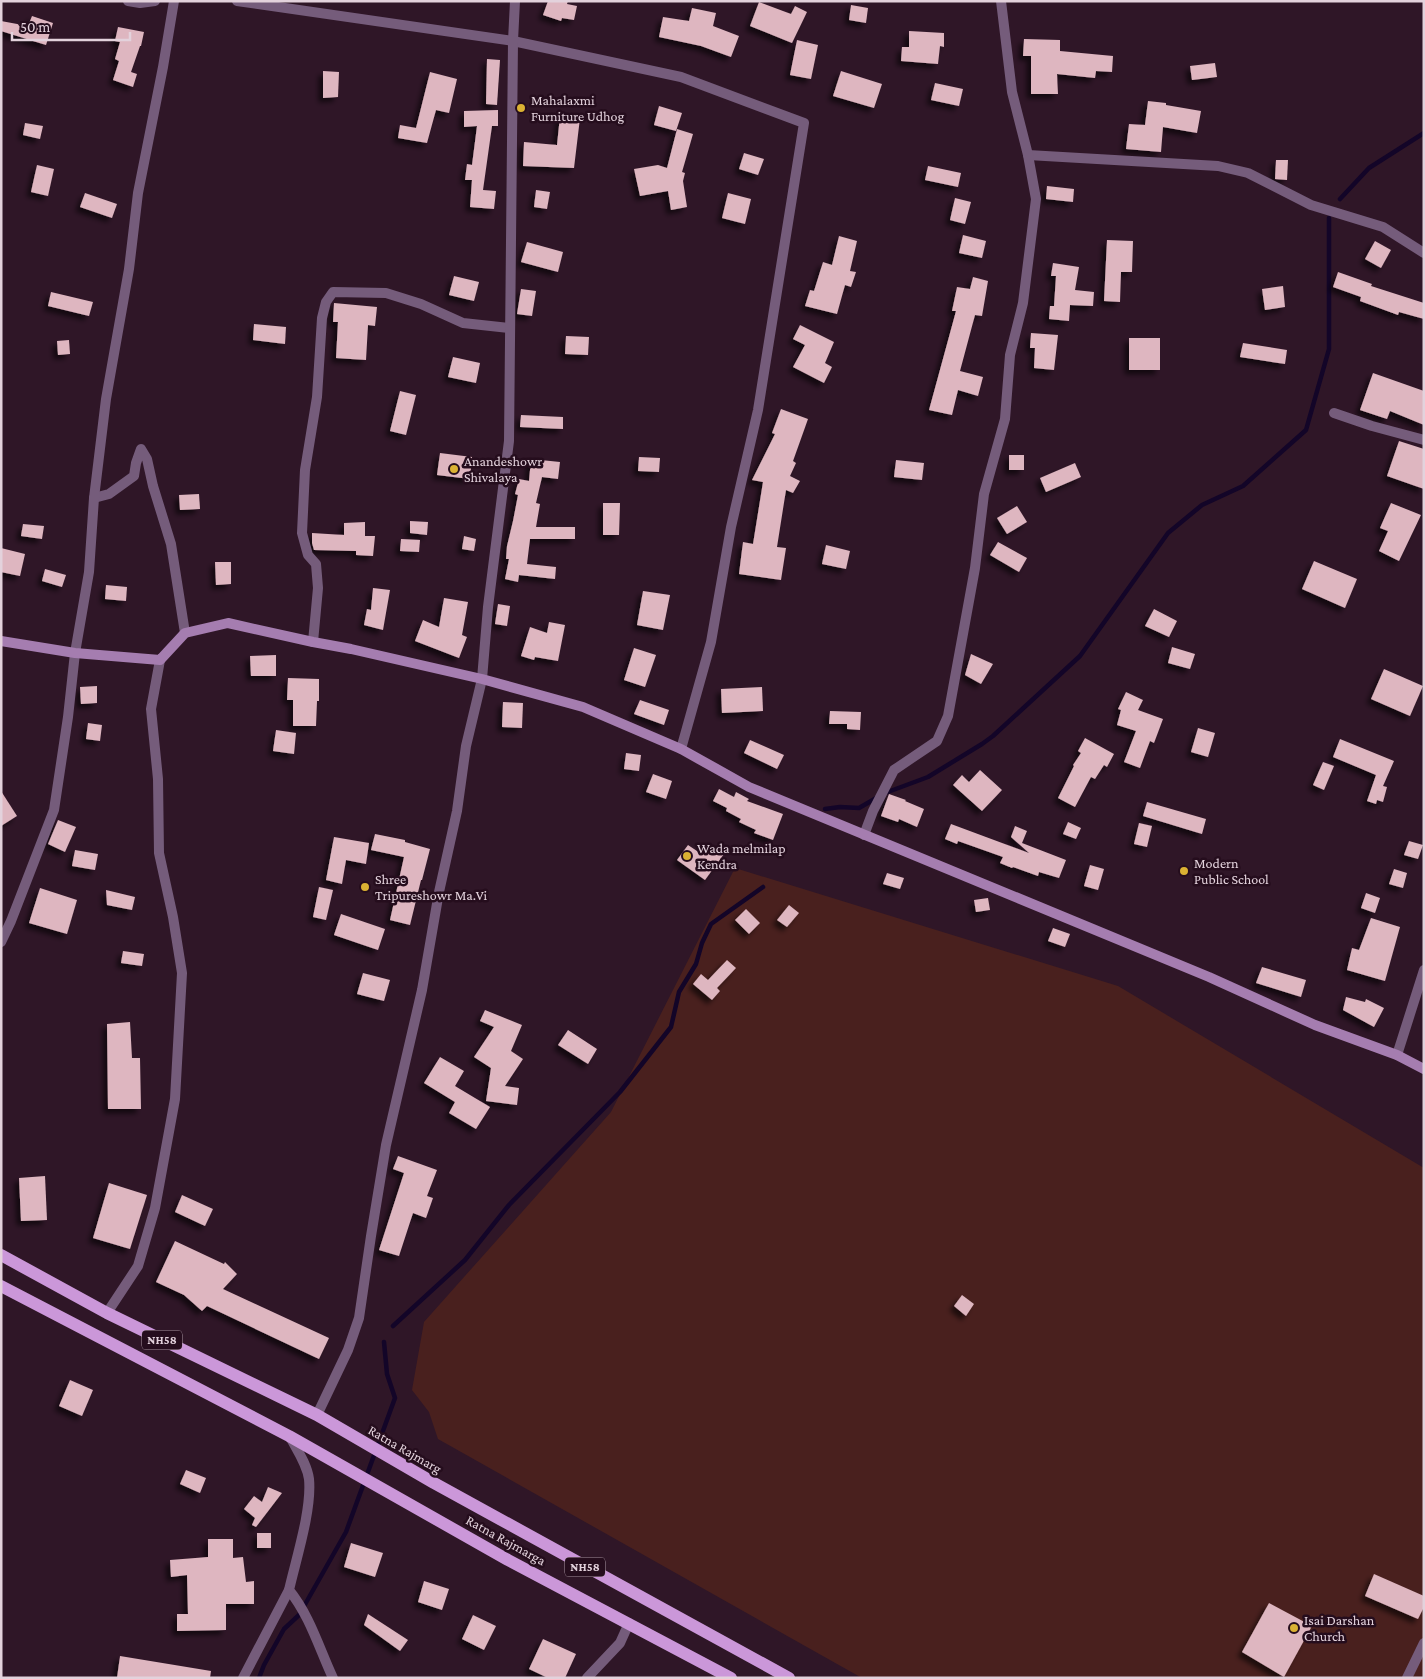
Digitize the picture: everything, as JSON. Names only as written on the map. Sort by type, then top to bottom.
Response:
[{"type":"main road","points":[[1,641],[75,653],[160,660],[185,633],[228,623],[482,679],[583,706],[681,749],[749,787],[1209,976],[1315,1025],[1397,1055],[1424,1069]]},
{"type":"main road","name":"Ratna Rajmarg","points":[[1,1256],[107,1313],[320,1418],[789,1678]]},
{"type":"main road","name":"NH58","points":[[1,1286],[289,1436]]},
{"type":"main road","name":"Ratna Rajmarga","points":[[289,1436],[508,1560],[731,1678]]},
{"type":"street","points":[[128,1],[140,3],[155,1]]},
{"type":"street","points":[[1,942],[54,810],[68,717],[75,653],[89,572],[94,498],[106,399],[129,269],[138,192],[174,1]]},
{"type":"street","points":[[236,1],[513,42],[682,77],[804,124],[758,410],[731,527],[711,642],[681,749]]},
{"type":"street","points":[[320,1418],[359,1318],[386,1145],[422,990],[439,892],[457,811],[466,746],[482,679],[488,607],[509,442],[509,328],[515,1]]},
{"type":"street","points":[[864,835],[872,811],[894,770],[937,741],[948,716],[975,568],[984,494],[1005,419],[1010,354],[1023,303],[1036,198],[1028,155],[1012,92],[1001,1]]},
{"type":"street","points":[[1028,155],[1218,166],[1248,173],[1311,205],[1383,227],[1424,253]]},
{"type":"street","points":[[313,642],[318,588],[316,564],[308,556],[302,533],[305,470],[316,397],[322,318],[326,302],[333,292],[386,293],[421,304],[463,323],[509,328]]},
{"type":"street","points":[[1334,413],[1372,426],[1424,440]]},
{"type":"street","points":[[94,498],[109,494],[134,476],[141,449],[147,459],[153,486],[171,544],[185,633]]},
{"type":"street","points":[[107,1313],[138,1266],[155,1208],[175,1099],[182,973],[173,917],[159,853],[158,779],[151,709],[160,660]]},
{"type":"street","points":[[1397,1055],[1424,970]]},
{"type":"street","points":[[244,1678],[288,1590],[308,1508],[309,1478],[302,1458],[289,1436]]},
{"type":"street","points":[[288,1590],[300,1604],[308,1618],[333,1678]]},
{"type":"street","points":[[587,1678],[620,1643],[629,1624]]},
{"type":"street","points":[[1407,1678],[1424,1643]]},
{"type":"shaded area","points":[[735,868],[1118,986],[1424,1168],[1424,1678],[862,1678],[438,1439],[429,1412],[412,1390],[424,1322],[611,1112]]},
{"type":"building","points":[[548,1],[568,1],[567,4],[577,6],[574,20],[562,18],[561,21],[543,15]]},
{"type":"building","points":[[759,2],[791,14],[795,6],[807,12],[792,43],[750,26]]},
{"type":"building","points":[[851,5],[868,8],[866,23],[849,20]]},
{"type":"building","points":[[692,8],[716,13],[713,26],[739,36],[731,57],[701,46],[659,37],[663,17],[689,21]]},
{"type":"building","points":[[32,16],[53,23],[46,45],[1,31],[1,21],[28,26]]},
{"type":"building","points":[[118,27],[144,32],[131,72],[137,74],[133,87],[113,80],[119,61],[115,59],[120,42],[115,41]]},
{"type":"building","points":[[909,31],[944,33],[944,47],[940,46],[938,64],[901,61],[902,47],[909,47]]},
{"type":"building","points":[[1024,39],[1060,40],[1060,51],[1113,56],[1112,72],[1096,71],[1095,78],[1057,74],[1058,94],[1031,94],[1031,56],[1023,56]]},
{"type":"building","points":[[797,40],[818,45],[811,79],[790,75]]},
{"type":"building","points":[[487,59],[500,60],[497,105],[486,104]]},
{"type":"building","points":[[1215,63],[1217,77],[1192,80],[1190,66]]},
{"type":"building","points":[[323,71],[339,72],[338,97],[323,98]]},
{"type":"building","points":[[841,71],[882,84],[874,108],[833,96]]},
{"type":"building","points":[[430,72],[457,79],[449,113],[436,110],[427,143],[398,138],[400,125],[416,128]]},
{"type":"building","points":[[935,83],[963,89],[959,106],[931,100]]},
{"type":"building","points":[[1148,101],[1201,111],[1197,133],[1163,127],[1161,152],[1126,149],[1129,124],[1145,125]]},
{"type":"building","points":[[659,106],[682,113],[676,131],[654,125]]},
{"type":"building","points":[[498,110],[498,126],[492,126],[483,190],[496,191],[494,209],[470,207],[472,180],[465,180],[467,164],[472,165],[477,126],[464,127],[464,111]]},
{"type":"building","points":[[560,116],[580,118],[574,168],[523,166],[524,142],[557,145]]},
{"type":"building","points":[[25,123],[43,126],[40,139],[23,135]]},
{"type":"building","points":[[677,129],[693,134],[682,172],[685,173],[683,181],[687,207],[671,210],[668,191],[640,196],[634,169],[658,165],[667,168]]},
{"type":"building","points":[[744,153],[764,159],[758,175],[739,169]]},
{"type":"building","points":[[1276,160],[1288,160],[1287,180],[1275,179]]},
{"type":"building","points":[[37,165],[54,169],[48,196],[31,192]]},
{"type":"building","points":[[928,166],[961,173],[958,187],[925,180]]},
{"type":"building","points":[[1047,186],[1074,189],[1073,202],[1046,199]]},
{"type":"building","points":[[536,190],[550,192],[547,209],[534,207]]},
{"type":"building","points":[[85,193],[117,204],[112,218],[80,207]]},
{"type":"building","points":[[728,193],[751,199],[745,224],[722,218]]},
{"type":"building","points":[[955,198],[971,202],[965,224],[950,220]]},
{"type":"building","points":[[963,235],[986,241],[982,258],[959,253]]},
{"type":"building","points":[[839,236],[857,241],[850,271],[856,272],[851,287],[845,285],[837,314],[805,306],[810,290],[814,291],[823,262],[832,265]]},
{"type":"building","points":[[1107,240],[1133,241],[1132,272],[1121,272],[1120,302],[1104,301]]},
{"type":"building","points":[[1375,241],[1391,250],[1381,268],[1365,259]]},
{"type":"building","points":[[527,242],[563,252],[558,272],[521,262]]},
{"type":"building","points":[[1053,263],[1079,267],[1075,290],[1094,292],[1093,306],[1070,305],[1069,321],[1049,319],[1050,306],[1054,306],[1056,276],[1051,276]]},
{"type":"building","points":[[1338,272],[1372,284],[1371,286],[1424,303],[1424,319],[1399,312],[1398,315],[1360,301],[1361,297],[1333,287]]},
{"type":"building","points":[[454,276],[479,282],[474,301],[449,295]]},
{"type":"building","points":[[973,277],[988,281],[982,316],[975,315],[960,371],[983,377],[978,396],[958,390],[952,415],[929,410],[956,311],[952,311],[957,287],[970,289]]},
{"type":"building","points":[[1283,286],[1285,307],[1265,310],[1262,289]]},
{"type":"building","points":[[521,289],[536,291],[532,316],[517,314]]},
{"type":"building","points":[[51,292],[93,302],[89,316],[48,306]]},
{"type":"building","points":[[334,303],[377,307],[375,326],[368,325],[366,360],[336,358],[338,322],[333,322]]},
{"type":"building","points":[[254,324],[286,327],[285,344],[253,340]]},
{"type":"building","points":[[800,325],[834,342],[825,363],[832,367],[824,383],[793,367],[805,345],[793,339]]},
{"type":"building","points":[[1031,333],[1058,335],[1054,370],[1034,368],[1035,348],[1030,348]]},
{"type":"building","points":[[566,336],[589,337],[588,355],[565,354]]},
{"type":"building","points":[[1129,338],[1160,338],[1160,370],[1129,370]]},
{"type":"building","points":[[69,340],[70,354],[58,355],[57,341]]},
{"type":"building","points":[[1243,343],[1287,350],[1285,364],[1240,357]]},
{"type":"building","points":[[453,357],[480,363],[476,383],[448,377]]},
{"type":"building","points":[[1373,373],[1424,391],[1424,425],[1390,411],[1387,419],[1360,410]]},
{"type":"building","points":[[400,391],[416,395],[406,435],[390,431]]},
{"type":"building","points":[[781,409],[808,419],[793,461],[796,463],[790,476],[800,481],[793,493],[786,490],[777,547],[786,548],[781,580],[739,574],[743,542],[753,544],[763,482],[752,480],[775,434],[772,433]]},
{"type":"building","points":[[521,415],[563,417],[563,429],[520,427]]},
{"type":"building","points":[[1399,441],[1424,449],[1424,489],[1387,476]]},
{"type":"building","points":[[440,453],[472,457],[470,479],[437,475]]},
{"type":"building","points":[[1009,455],[1024,455],[1024,470],[1009,470]]},
{"type":"building","points":[[639,457],[660,458],[659,472],[638,471]]},
{"type":"building","points":[[531,459],[560,462],[558,479],[542,477],[536,503],[540,504],[536,527],[575,527],[575,539],[530,539],[527,564],[556,567],[555,579],[519,575],[518,582],[505,579],[509,559],[506,559],[507,546],[518,495],[515,494],[519,479],[529,481]]},
{"type":"building","points":[[896,460],[924,463],[922,480],[894,477]]},
{"type":"building","points":[[1075,463],[1081,477],[1046,492],[1040,478]]},
{"type":"building","points":[[199,494],[200,509],[180,510],[179,495]]},
{"type":"building","points":[[603,503],[620,503],[619,535],[603,535]]},
{"type":"building","points":[[1391,503],[1421,515],[1399,561],[1379,551],[1388,531],[1380,528]]},
{"type":"building","points":[[1017,506],[1027,522],[1007,534],[997,518]]},
{"type":"building","points":[[410,521],[428,522],[427,535],[410,533]]},
{"type":"building","points":[[365,522],[365,536],[375,536],[373,556],[356,555],[356,551],[314,550],[312,533],[344,535],[344,523]]},
{"type":"building","points":[[23,524],[44,526],[42,539],[21,536]]},
{"type":"building","points":[[464,536],[476,539],[474,551],[462,549]]},
{"type":"building","points":[[401,539],[420,540],[419,552],[400,551]]},
{"type":"building","points":[[998,542],[1027,558],[1019,572],[990,555]]},
{"type":"building","points":[[826,545],[850,551],[846,569],[822,564]]},
{"type":"building","points":[[1,548],[25,554],[20,576],[1,572]]},
{"type":"building","points":[[1314,561],[1357,579],[1345,608],[1302,589]]},
{"type":"building","points":[[215,562],[231,562],[231,584],[216,585]]},
{"type":"building","points":[[45,569],[66,575],[62,587],[42,581]]},
{"type":"building","points":[[106,585],[127,587],[126,601],[105,599]]},
{"type":"building","points":[[373,588],[390,590],[383,630],[364,625],[367,609],[371,610]]},
{"type":"building","points":[[643,591],[670,595],[663,630],[637,625]]},
{"type":"building","points":[[444,598],[468,602],[462,635],[467,637],[459,658],[415,641],[423,620],[439,627]]},
{"type":"building","points":[[498,604],[510,606],[507,626],[495,624]]},
{"type":"building","points":[[1154,609],[1177,621],[1169,637],[1145,626]]},
{"type":"building","points":[[549,622],[565,625],[558,661],[535,657],[534,660],[521,656],[530,627],[547,633]]},
{"type":"building","points":[[1172,647],[1195,654],[1190,669],[1168,663]]},
{"type":"building","points":[[634,648],[656,655],[645,687],[624,680]]},
{"type":"building","points":[[971,654],[993,664],[981,684],[965,675]]},
{"type":"building","points":[[276,655],[276,676],[251,676],[250,656]]},
{"type":"building","points":[[1384,669],[1423,686],[1410,716],[1371,699]]},
{"type":"building","points":[[288,678],[319,679],[316,726],[293,726],[293,700],[287,700]]},
{"type":"building","points":[[97,686],[97,703],[81,704],[80,687]]},
{"type":"building","points":[[762,687],[763,711],[722,713],[721,689]]},
{"type":"building","points":[[1126,692],[1143,700],[1138,710],[1163,719],[1154,743],[1150,741],[1140,768],[1124,762],[1136,731],[1117,725],[1121,710],[1118,709]]},
{"type":"building","points":[[640,700],[669,710],[664,725],[634,714]]},
{"type":"building","points":[[503,702],[523,703],[522,728],[502,727]]},
{"type":"building","points":[[830,711],[861,712],[860,730],[847,729],[847,724],[829,724]]},
{"type":"building","points":[[88,723],[102,725],[100,741],[86,739]]},
{"type":"building","points":[[1198,728],[1215,733],[1208,757],[1191,752]]},
{"type":"building","points":[[276,730],[296,733],[294,754],[273,751]]},
{"type":"building","points":[[1085,738],[1114,754],[1107,767],[1104,765],[1095,779],[1091,777],[1075,807],[1058,798],[1073,765],[1081,753],[1078,751]]},
{"type":"building","points":[[1340,739],[1394,761],[1383,786],[1387,787],[1383,802],[1377,800],[1376,804],[1367,801],[1376,775],[1333,757]]},
{"type":"building","points":[[750,740],[784,755],[777,769],[744,753]]},
{"type":"building","points":[[626,753],[641,755],[639,771],[624,769]]},
{"type":"building","points":[[1323,762],[1334,766],[1324,790],[1313,785]]},
{"type":"building","points":[[980,770],[1002,790],[982,811],[953,785],[962,775],[969,782]]},
{"type":"building","points":[[653,774],[672,781],[666,799],[646,792]]},
{"type":"building","points":[[719,789],[734,797],[736,792],[749,799],[747,801],[783,814],[773,840],[754,833],[756,830],[739,822],[741,819],[726,811],[727,808],[713,801]]},
{"type":"building","points":[[1,791],[17,816],[1,826]]},
{"type":"building","points":[[889,794],[924,809],[917,827],[899,819],[898,822],[881,816]]},
{"type":"building","points":[[1147,802],[1206,819],[1202,834],[1143,816]]},
{"type":"building","points":[[58,820],[76,827],[65,852],[48,844]]},
{"type":"building","points":[[1068,822],[1081,828],[1076,839],[1063,834]]},
{"type":"building","points":[[1139,823],[1152,826],[1147,847],[1134,844]]},
{"type":"building","points":[[951,824],[1029,853],[1011,837],[1015,826],[1027,831],[1022,843],[1066,860],[1059,878],[1039,872],[1038,876],[1012,868],[1000,863],[1003,857],[958,841],[957,844],[945,839]]},
{"type":"building","points":[[375,834],[405,840],[405,842],[430,849],[410,925],[390,920],[404,857],[371,850]]},
{"type":"building","points":[[334,837],[369,843],[366,864],[346,860],[342,884],[326,880]]},
{"type":"building","points":[[1409,841],[1423,845],[1418,859],[1404,855]]},
{"type":"building","points":[[688,845],[703,855],[710,845],[724,854],[705,880],[677,860]]},
{"type":"building","points":[[75,850],[98,854],[95,870],[72,866]]},
{"type":"building","points":[[1090,865],[1104,869],[1098,890],[1084,886]]},
{"type":"building","points":[[1394,869],[1407,873],[1403,888],[1389,884]]},
{"type":"building","points":[[887,873],[904,878],[900,889],[883,884]]},
{"type":"building","points":[[319,887],[333,890],[326,920],[313,917]]},
{"type":"building","points":[[40,888],[77,900],[67,934],[29,923]]},
{"type":"building","points":[[106,890],[135,897],[132,910],[107,905]]},
{"type":"building","points":[[1366,893],[1380,898],[1375,913],[1361,908]]},
{"type":"building","points":[[988,898],[990,910],[976,912],[974,900]]},
{"type":"building","points":[[789,905],[799,913],[787,927],[777,920]]},
{"type":"building","points":[[746,909],[760,923],[749,934],[735,920]]},
{"type":"building","points":[[341,914],[385,929],[378,950],[334,935]]},
{"type":"building","points":[[1371,918],[1400,927],[1385,981],[1347,970],[1352,948],[1359,950]]},
{"type":"building","points":[[1053,928],[1070,934],[1065,947],[1048,941]]},
{"type":"building","points":[[123,951],[144,954],[142,966],[121,963]]},
{"type":"building","points":[[727,960],[736,968],[717,988],[720,991],[712,1000],[693,984],[701,974],[708,980]]},
{"type":"building","points":[[1262,967],[1306,980],[1301,997],[1256,983]]},
{"type":"building","points":[[363,973],[390,980],[384,1001],[357,994]]},
{"type":"building","points":[[1346,997],[1365,1002],[1366,999],[1384,1008],[1374,1027],[1343,1010]]},
{"type":"building","points":[[485,1010],[522,1025],[511,1051],[523,1059],[505,1086],[519,1088],[517,1105],[486,1101],[491,1068],[474,1057],[494,1027],[480,1021]]},
{"type":"building","points":[[130,1022],[132,1058],[140,1058],[141,1109],[108,1109],[107,1024]]},
{"type":"building","points":[[568,1030],[597,1049],[588,1064],[558,1045]]},
{"type":"building","points":[[440,1057],[464,1071],[455,1086],[490,1107],[476,1129],[449,1113],[455,1102],[424,1083]]},
{"type":"building","points":[[398,1156],[437,1170],[427,1196],[433,1198],[426,1218],[413,1213],[399,1256],[379,1250],[404,1173],[393,1169]]},
{"type":"building","points":[[45,1176],[47,1220],[21,1221],[19,1178]]},
{"type":"building","points":[[109,1183],[147,1195],[130,1249],[93,1238]]},
{"type":"building","points":[[182,1195],[213,1209],[205,1226],[175,1212]]},
{"type":"building","points":[[175,1241],[224,1264],[225,1262],[237,1274],[223,1289],[329,1338],[319,1359],[207,1306],[202,1311],[184,1295],[156,1282]]},
{"type":"building","points":[[962,1295],[974,1304],[966,1316],[954,1306]]},
{"type":"building","points":[[70,1380],[93,1390],[82,1416],[59,1406]]},
{"type":"building","points":[[186,1470],[206,1478],[200,1493],[180,1484]]},
{"type":"building","points":[[268,1487],[282,1493],[256,1527],[252,1525],[255,1518],[244,1509],[254,1496],[262,1502]]},
{"type":"building","points":[[257,1533],[271,1533],[271,1548],[257,1548]]},
{"type":"building","points":[[208,1539],[233,1539],[233,1558],[243,1557],[246,1582],[254,1581],[254,1604],[226,1604],[226,1630],[177,1631],[177,1614],[188,1614],[187,1575],[171,1577],[170,1560],[208,1557]]},
{"type":"building","points":[[351,1543],[383,1553],[375,1577],[344,1567]]},
{"type":"building","points":[[1374,1574],[1424,1596],[1424,1607],[1418,1619],[1365,1596]]},
{"type":"building","points":[[424,1581],[449,1589],[442,1610],[418,1602]]},
{"type":"building","points":[[1269,1603],[1312,1626],[1284,1677],[1242,1652]]},
{"type":"building","points":[[368,1614],[408,1640],[400,1651],[364,1625]]},
{"type":"building","points":[[473,1615],[496,1626],[484,1650],[462,1639]]},
{"type":"building","points":[[543,1639],[576,1654],[565,1678],[548,1678],[529,1669]]},
{"type":"building","points":[[120,1656],[211,1671],[210,1678],[117,1678]]},
{"type":"waterway","points":[[1340,199],[1369,168],[1424,133]]},
{"type":"waterway","points":[[885,793],[928,777],[993,736],[1080,656],[1168,533],[1202,505],[1243,486],[1306,430],[1329,349],[1329,218]]},
{"type":"waterway","points":[[825,809],[840,807],[859,808],[878,797]]},
{"type":"waterway","points":[[393,1326],[465,1260],[509,1205],[620,1092],[671,1027],[679,992],[696,964],[702,943],[711,924],[763,887]]},
{"type":"waterway","points":[[259,1678],[284,1629],[299,1615],[346,1532],[395,1398],[387,1374],[384,1342]]},
{"type":"place","name":"Mahalaxmi Furniture Udhog","points":[[521,108]]},
{"type":"place","name":"Anandeshowr Shivalaya","points":[[454,469]]},
{"type":"place","name":"Wada melmilap Kendra","points":[[687,856]]},
{"type":"place","name":"Modern Public School","points":[[1184,871]]},
{"type":"place","name":"Shree Tripureshowr Ma.Vi","points":[[365,887]]},
{"type":"place","name":"Isai Darshan Church","points":[[1294,1628]]}]
